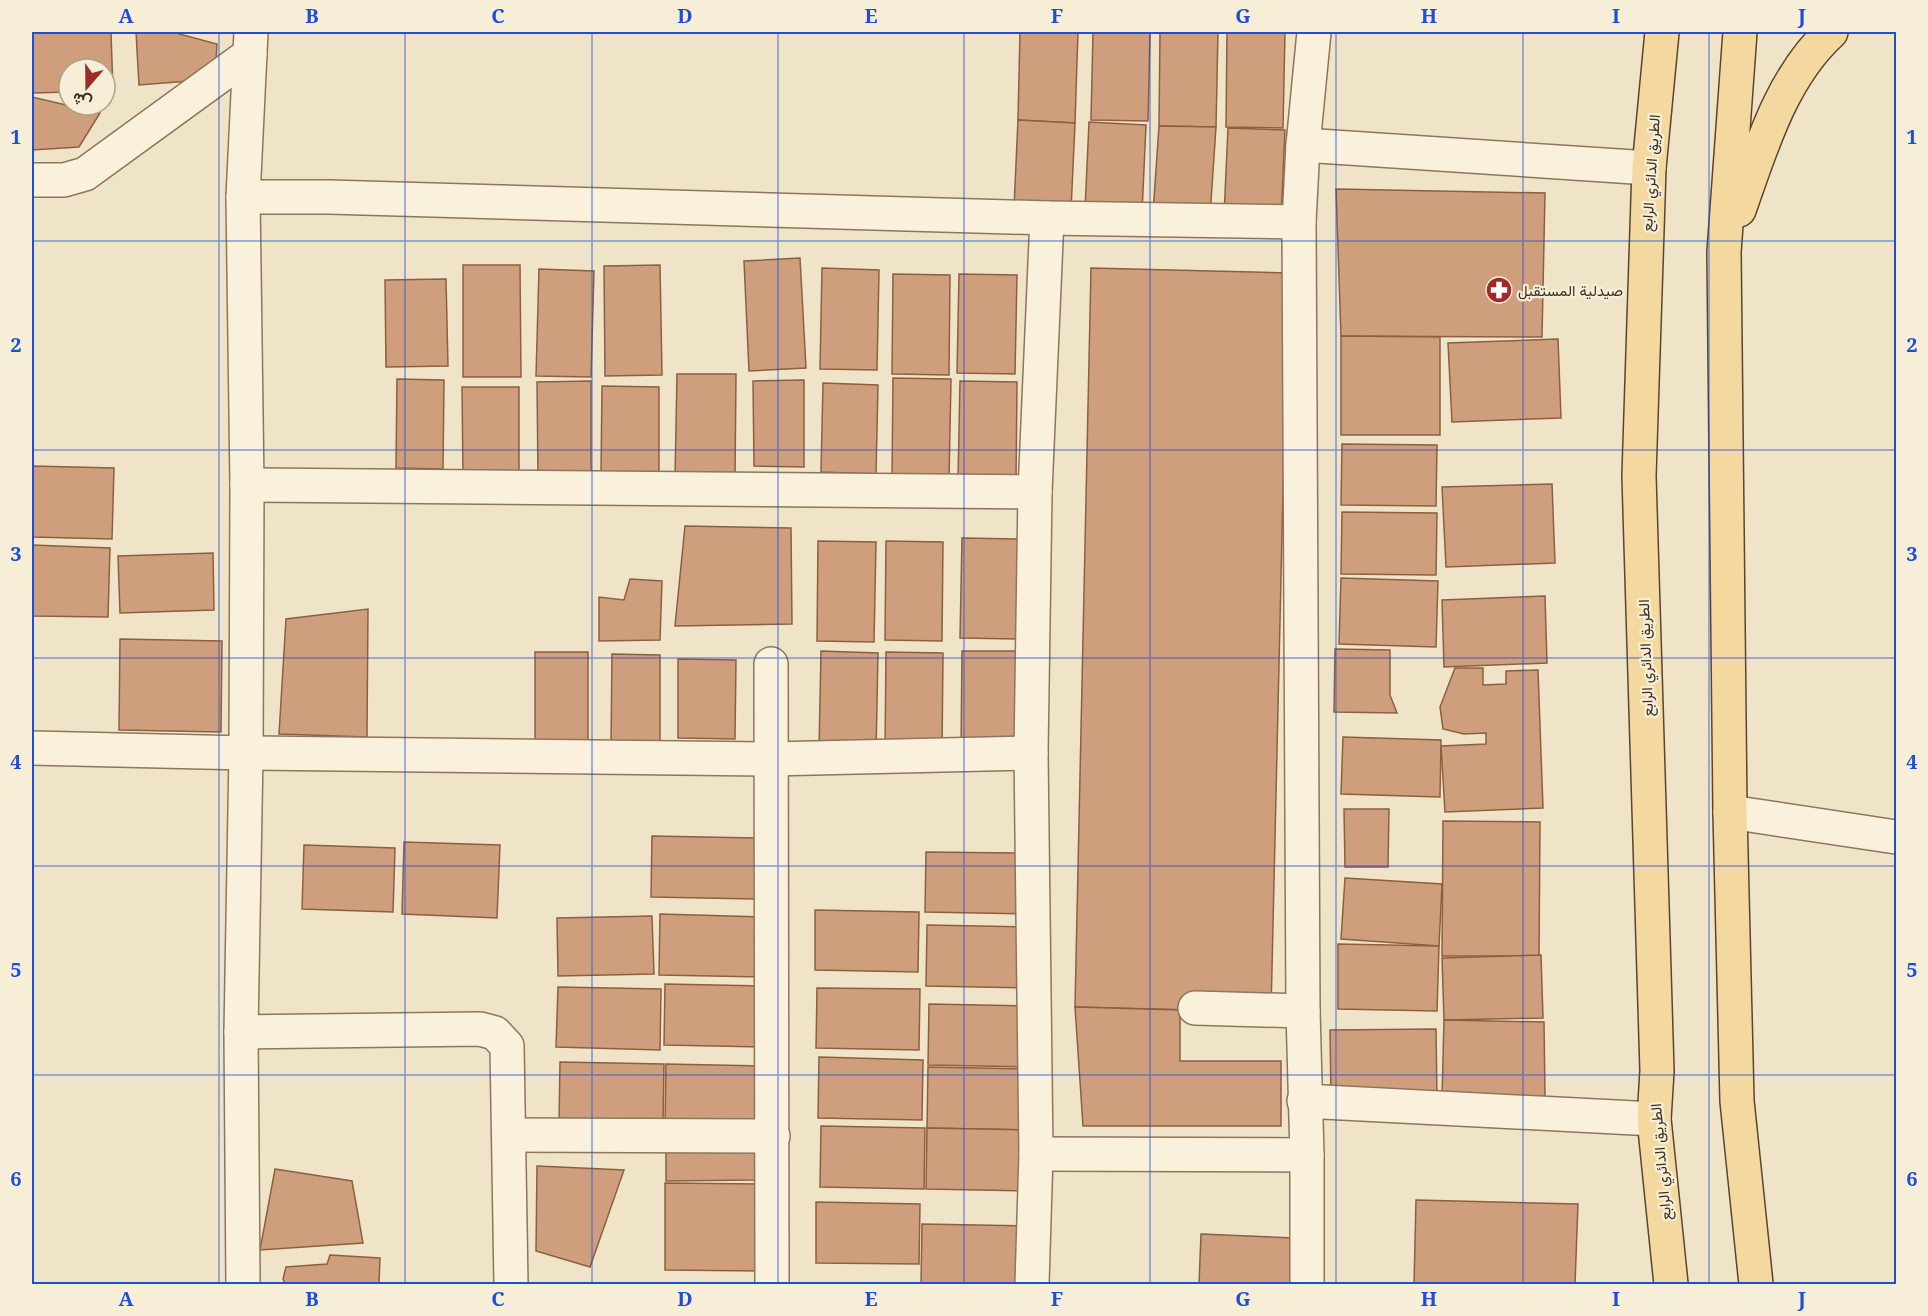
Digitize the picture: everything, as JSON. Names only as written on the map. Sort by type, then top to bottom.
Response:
[{"type":"main road","name":"الطريق الدائري الرابع","points":[[1662,32],[1649,168],[1639,476],[1657,1071],[1654,1119],[1671,1284]]},
{"type":"main road","points":[[1740,32],[1724,252],[1730,812],[1737,1101],[1756,1284]]},
{"type":"main road","points":[[1724,252],[1762,145],[1779,106],[1800,69],[1831,32]]},
{"type":"street","points":[[1307,1284],[1307,1155],[1303,1011],[1299,222],[1303,145],[1314,32]]},
{"type":"street","points":[[32,180],[64,180],[85,174],[251,43]]},
{"type":"street","points":[[243,1284],[241,1032],[246,753],[247,485],[243,197],[251,43]]},
{"type":"street","points":[[1303,145],[1649,168]]},
{"type":"street","points":[[243,197],[341,197],[1047,218],[1299,222]]},
{"type":"street","points":[[1032,1284],[1036,1154],[1030,753],[1035,492],[1047,218]]},
{"type":"street","points":[[247,485],[1035,492]]},
{"type":"street","points":[[771,664],[772,1284]]},
{"type":"street","points":[[32,748],[246,753],[771,759],[1030,753]]},
{"type":"street","points":[[1730,812],[1896,837]]},
{"type":"street","points":[[1195,1008],[1303,1011]]},
{"type":"street","points":[[241,1032],[480,1029],[495,1033],[507,1046],[511,1284]]},
{"type":"street","points":[[1304,1101],[1654,1119]]},
{"type":"street","points":[[509,1135],[773,1136]]},
{"type":"street","points":[[1036,1154],[1307,1155]]},
{"type":"building","points":[[32,32],[111,32],[112,57],[57,57],[57,92],[32,93]]},
{"type":"building","points":[[136,32],[172,32],[217,44],[215,79],[139,85]]},
{"type":"building","points":[[1020,32],[1078,32],[1075,123],[1018,120]]},
{"type":"building","points":[[1093,32],[1150,32],[1148,121],[1091,120]]},
{"type":"building","points":[[1160,32],[1218,32],[1216,127],[1159,126]]},
{"type":"building","points":[[1227,32],[1285,32],[1283,128],[1226,127]]},
{"type":"building","points":[[32,97],[57,103],[57,117],[98,117],[79,147],[32,150]]},
{"type":"building","points":[[1018,120],[1075,123],[1071,211],[1014,208]]},
{"type":"building","points":[[1089,122],[1146,125],[1142,213],[1085,210]]},
{"type":"building","points":[[1159,126],[1216,127],[1210,216],[1153,213]]},
{"type":"building","points":[[1228,128],[1285,130],[1281,218],[1224,216]]},
{"type":"building","points":[[1336,189],[1545,193],[1542,337],[1341,336]]},
{"type":"building","points":[[800,258],[806,368],[749,371],[744,261]]},
{"type":"building","points":[[463,265],[520,265],[521,377],[463,377]]},
{"type":"building","points":[[660,265],[662,375],[605,376],[604,266]]},
{"type":"building","points":[[822,268],[879,270],[877,370],[820,369]]},
{"type":"building","points":[[1091,268],[1288,273],[1271,1012],[1075,1007]]},
{"type":"building","points":[[539,269],[594,271],[591,377],[536,376]]},
{"type":"building","points":[[893,274],[950,275],[949,375],[892,374]]},
{"type":"building","points":[[959,274],[1017,275],[1015,374],[957,373]]},
{"type":"building","points":[[446,279],[448,366],[386,367],[385,280]]},
{"type":"building","points":[[1341,336],[1440,337],[1440,435],[1341,435]]},
{"type":"building","points":[[1558,339],[1561,418],[1452,422],[1448,343]]},
{"type":"building","points":[[677,374],[736,374],[735,479],[675,478]]},
{"type":"building","points":[[893,378],[951,379],[949,479],[892,477]]},
{"type":"building","points":[[397,379],[444,380],[443,469],[396,468]]},
{"type":"building","points":[[804,380],[804,467],[754,466],[753,381]]},
{"type":"building","points":[[591,381],[591,477],[538,477],[537,382]]},
{"type":"building","points":[[960,381],[1017,382],[1016,482],[958,481]]},
{"type":"building","points":[[823,383],[878,385],[876,474],[821,472]]},
{"type":"building","points":[[602,386],[659,387],[659,475],[601,474]]},
{"type":"building","points":[[462,387],[519,387],[519,475],[463,475]]},
{"type":"building","points":[[1342,444],[1437,445],[1436,506],[1341,505]]},
{"type":"building","points":[[32,466],[114,468],[112,539],[32,537]]},
{"type":"building","points":[[1552,484],[1555,563],[1446,567],[1442,487]]},
{"type":"building","points":[[1342,512],[1437,513],[1436,575],[1341,574]]},
{"type":"building","points":[[685,526],[791,528],[792,624],[675,626]]},
{"type":"building","points":[[962,538],[1019,539],[1017,639],[960,638]]},
{"type":"building","points":[[818,541],[876,542],[874,642],[817,641]]},
{"type":"building","points":[[886,541],[943,542],[942,641],[885,640]]},
{"type":"building","points":[[32,545],[110,548],[108,617],[32,616]]},
{"type":"building","points":[[213,553],[214,610],[120,613],[118,556]]},
{"type":"building","points":[[1341,578],[1438,581],[1436,647],[1339,644]]},
{"type":"building","points":[[630,579],[662,581],[660,640],[599,641],[599,597],[624,600]]},
{"type":"building","points":[[1545,596],[1547,663],[1444,667],[1442,600]]},
{"type":"building","points":[[368,609],[367,737],[279,734],[286,619]]},
{"type":"building","points":[[120,639],[222,641],[221,732],[119,730]]},
{"type":"building","points":[[1335,649],[1390,650],[1390,695],[1397,713],[1334,712]]},
{"type":"building","points":[[821,651],[878,653],[876,752],[819,751]]},
{"type":"building","points":[[962,651],[1019,651],[1018,751],[961,750]]},
{"type":"building","points":[[535,652],[588,652],[588,742],[535,742]]},
{"type":"building","points":[[886,652],[943,653],[942,753],[885,752]]},
{"type":"building","points":[[612,654],[660,655],[660,747],[611,747]]},
{"type":"building","points":[[678,659],[736,660],[735,739],[678,738]]},
{"type":"building","points":[[1455,668],[1483,668],[1483,685],[1506,684],[1506,671],[1538,670],[1543,808],[1445,812],[1441,746],[1486,744],[1486,733],[1464,734],[1443,729],[1440,707]]},
{"type":"building","points":[[1343,737],[1441,740],[1440,797],[1341,794]]},
{"type":"building","points":[[1344,809],[1389,809],[1388,867],[1345,867]]},
{"type":"building","points":[[1443,821],[1540,822],[1539,956],[1442,956]]},
{"type":"building","points":[[652,836],[756,838],[755,899],[651,897]]},
{"type":"building","points":[[404,842],[500,845],[497,918],[402,914]]},
{"type":"building","points":[[304,845],[395,848],[393,912],[302,909]]},
{"type":"building","points":[[926,852],[1030,853],[1029,914],[925,912]]},
{"type":"building","points":[[1345,878],[1442,884],[1439,946],[1341,939]]},
{"type":"building","points":[[815,910],[919,912],[918,972],[815,970]]},
{"type":"building","points":[[660,914],[764,917],[763,977],[659,975]]},
{"type":"building","points":[[652,916],[654,974],[558,976],[557,918]]},
{"type":"building","points":[[927,925],[1031,927],[1029,988],[926,986]]},
{"type":"building","points":[[1338,944],[1439,946],[1437,1011],[1338,1009]]},
{"type":"building","points":[[1541,955],[1543,1018],[1444,1020],[1442,958]]},
{"type":"building","points":[[665,984],[769,986],[768,1047],[664,1045]]},
{"type":"building","points":[[558,987],[661,989],[660,1050],[556,1047]]},
{"type":"building","points":[[817,988],[920,989],[919,1050],[816,1048]]},
{"type":"building","points":[[929,1004],[1033,1006],[1032,1067],[928,1065]]},
{"type":"building","points":[[1075,1007],[1180,1010],[1180,1061],[1281,1061],[1281,1126],[1083,1126]]},
{"type":"building","points":[[1444,1020],[1544,1022],[1545,1096],[1442,1097]]},
{"type":"building","points":[[1436,1029],[1437,1098],[1331,1098],[1330,1030]]},
{"type":"building","points":[[819,1057],[923,1060],[922,1120],[818,1118]]},
{"type":"building","points":[[560,1062],[664,1064],[663,1124],[559,1122]]},
{"type":"building","points":[[666,1064],[770,1066],[769,1127],[665,1124]]},
{"type":"building","points":[[928,1067],[1032,1069],[1031,1130],[927,1128]]},
{"type":"building","points":[[821,1126],[925,1128],[924,1189],[820,1187]]},
{"type":"building","points":[[927,1128],[1031,1130],[1030,1191],[926,1189]]},
{"type":"building","points":[[666,1145],[755,1145],[755,1180],[666,1181]]},
{"type":"building","points":[[537,1166],[624,1170],[590,1267],[536,1251]]},
{"type":"building","points":[[275,1169],[352,1181],[363,1243],[260,1250]]},
{"type":"building","points":[[665,1183],[762,1184],[762,1271],[665,1270]]},
{"type":"building","points":[[1416,1200],[1578,1204],[1575,1284],[1414,1284]]},
{"type":"building","points":[[816,1202],[920,1204],[919,1264],[816,1263]]},
{"type":"building","points":[[922,1224],[1026,1226],[1025,1284],[921,1284]]},
{"type":"building","points":[[1201,1234],[1294,1238],[1292,1284],[1199,1284]]},
{"type":"building","points":[[330,1255],[380,1258],[379,1284],[285,1284],[283,1279],[286,1267],[327,1264]]},
{"type":"place","name":"صيدلية المستقبل","points":[[1499,290]]}]
